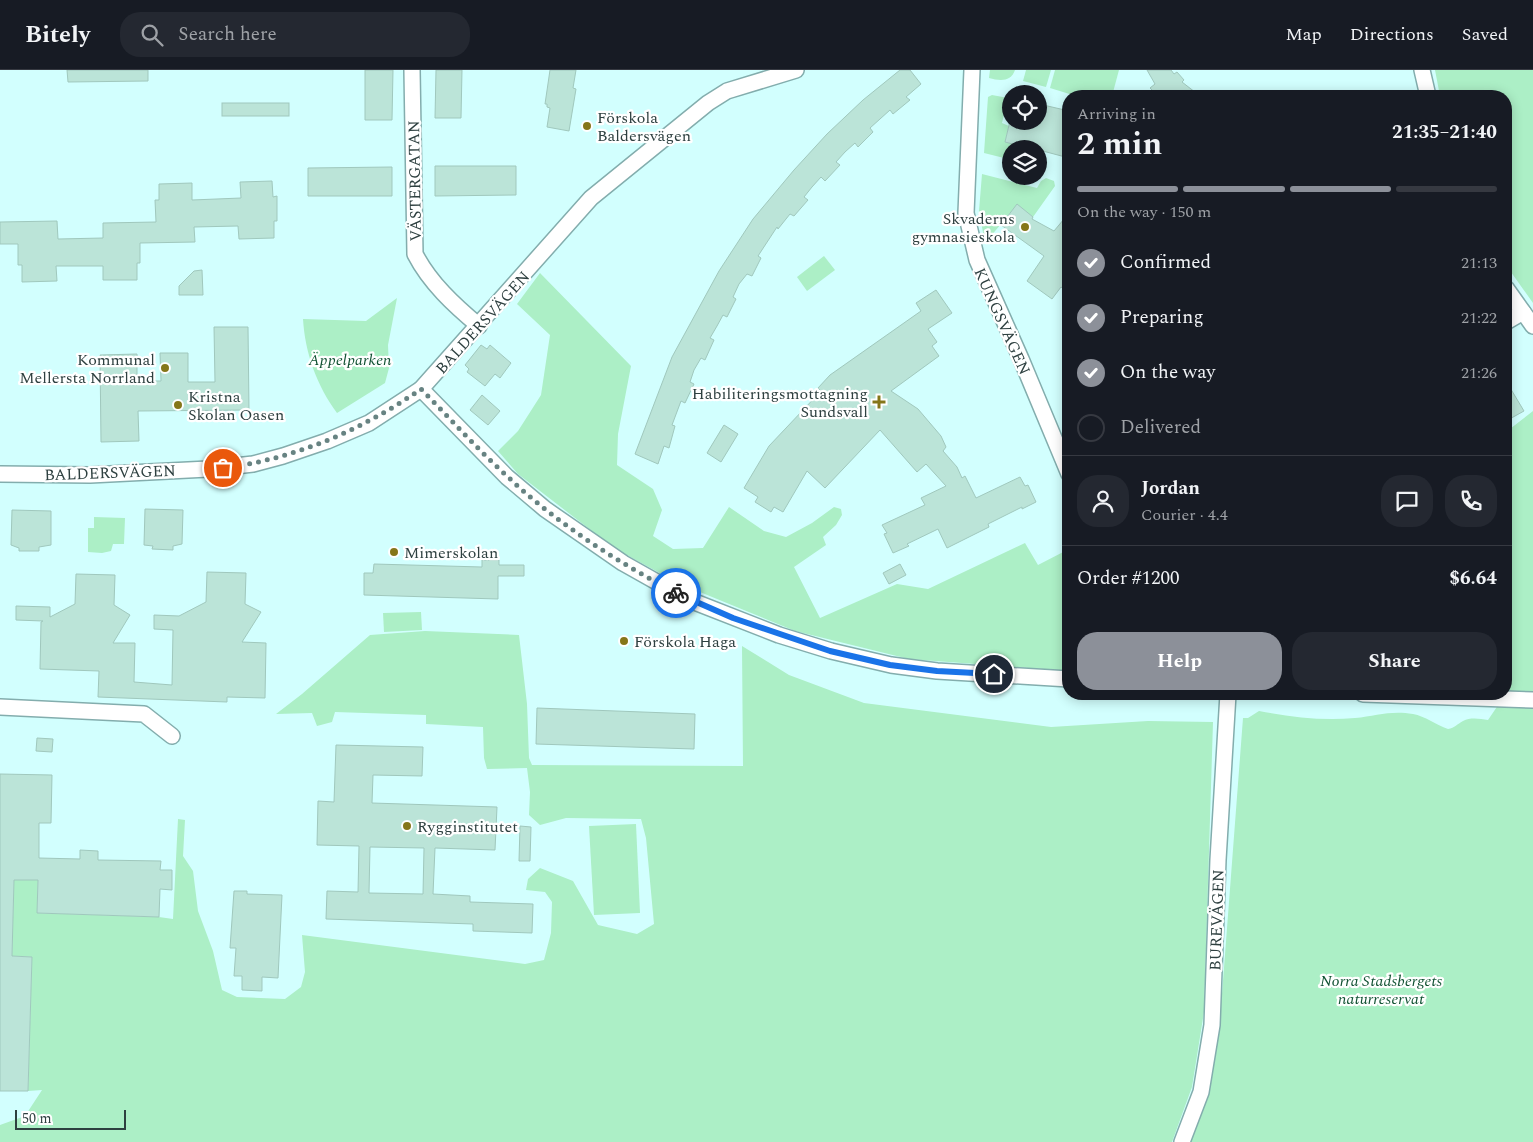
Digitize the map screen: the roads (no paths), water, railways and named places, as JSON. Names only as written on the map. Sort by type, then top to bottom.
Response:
[{"type":"street","name":"VÄSTERGATAN","points":[[412,70],[415,254],[428,277],[461,311],[479,326]]},
{"type":"street","name":"BALDERSVÄGEN","points":[[0,474],[90,475],[208,469],[253,464],[327,441],[368,423],[421,389],[591,198],[708,103],[727,91],[796,70]]},
{"type":"street","name":"KUNGSVÄGEN","points":[[972,70],[966,212],[976,260],[1062,458]]},
{"type":"street","points":[[1422,70],[1427,90]]},
{"type":"street","points":[[1512,297],[1533,326]]},
{"type":"street","points":[[1512,318],[1522,312]]},
{"type":"street","points":[[421,389],[507,477],[545,509],[623,563],[687,599],[779,635],[830,651],[890,665],[937,671],[1062,679]]},
{"type":"street","points":[[1512,699],[1533,700]]},
{"type":"street","name":"BUREVÄGEN","points":[[1182,1142],[1201,1092],[1212,1025],[1218,860],[1228,700]]},
{"type":"street","points":[[0,707],[144,714],[172,736]]},
{"type":"place","name":"Förskola Baldersvägen","points":[[587,126]]},
{"type":"place","name":"Skvaderns gymnasieskola","points":[[1025,227]]},
{"type":"place","name":"Kommunal Mellersta Norrland","points":[[165,368]]},
{"type":"place","name":"Habiliteringsmottagning Sundsvall","points":[[879,402]]},
{"type":"place","name":"Kristna Skolan Oasen","points":[[178,405]]},
{"type":"place","name":"Mimerskolan","points":[[394,552]]},
{"type":"place","name":"Förskola Haga","points":[[624,641]]},
{"type":"place","name":"Rygginstitutet","points":[[407,826]]},
{"type":"park label","name":"Äppelparken","points":[[350,359]]},
{"type":"park label","name":"Norra Stadsbergets naturreservat","points":[[1381,989]]}]
